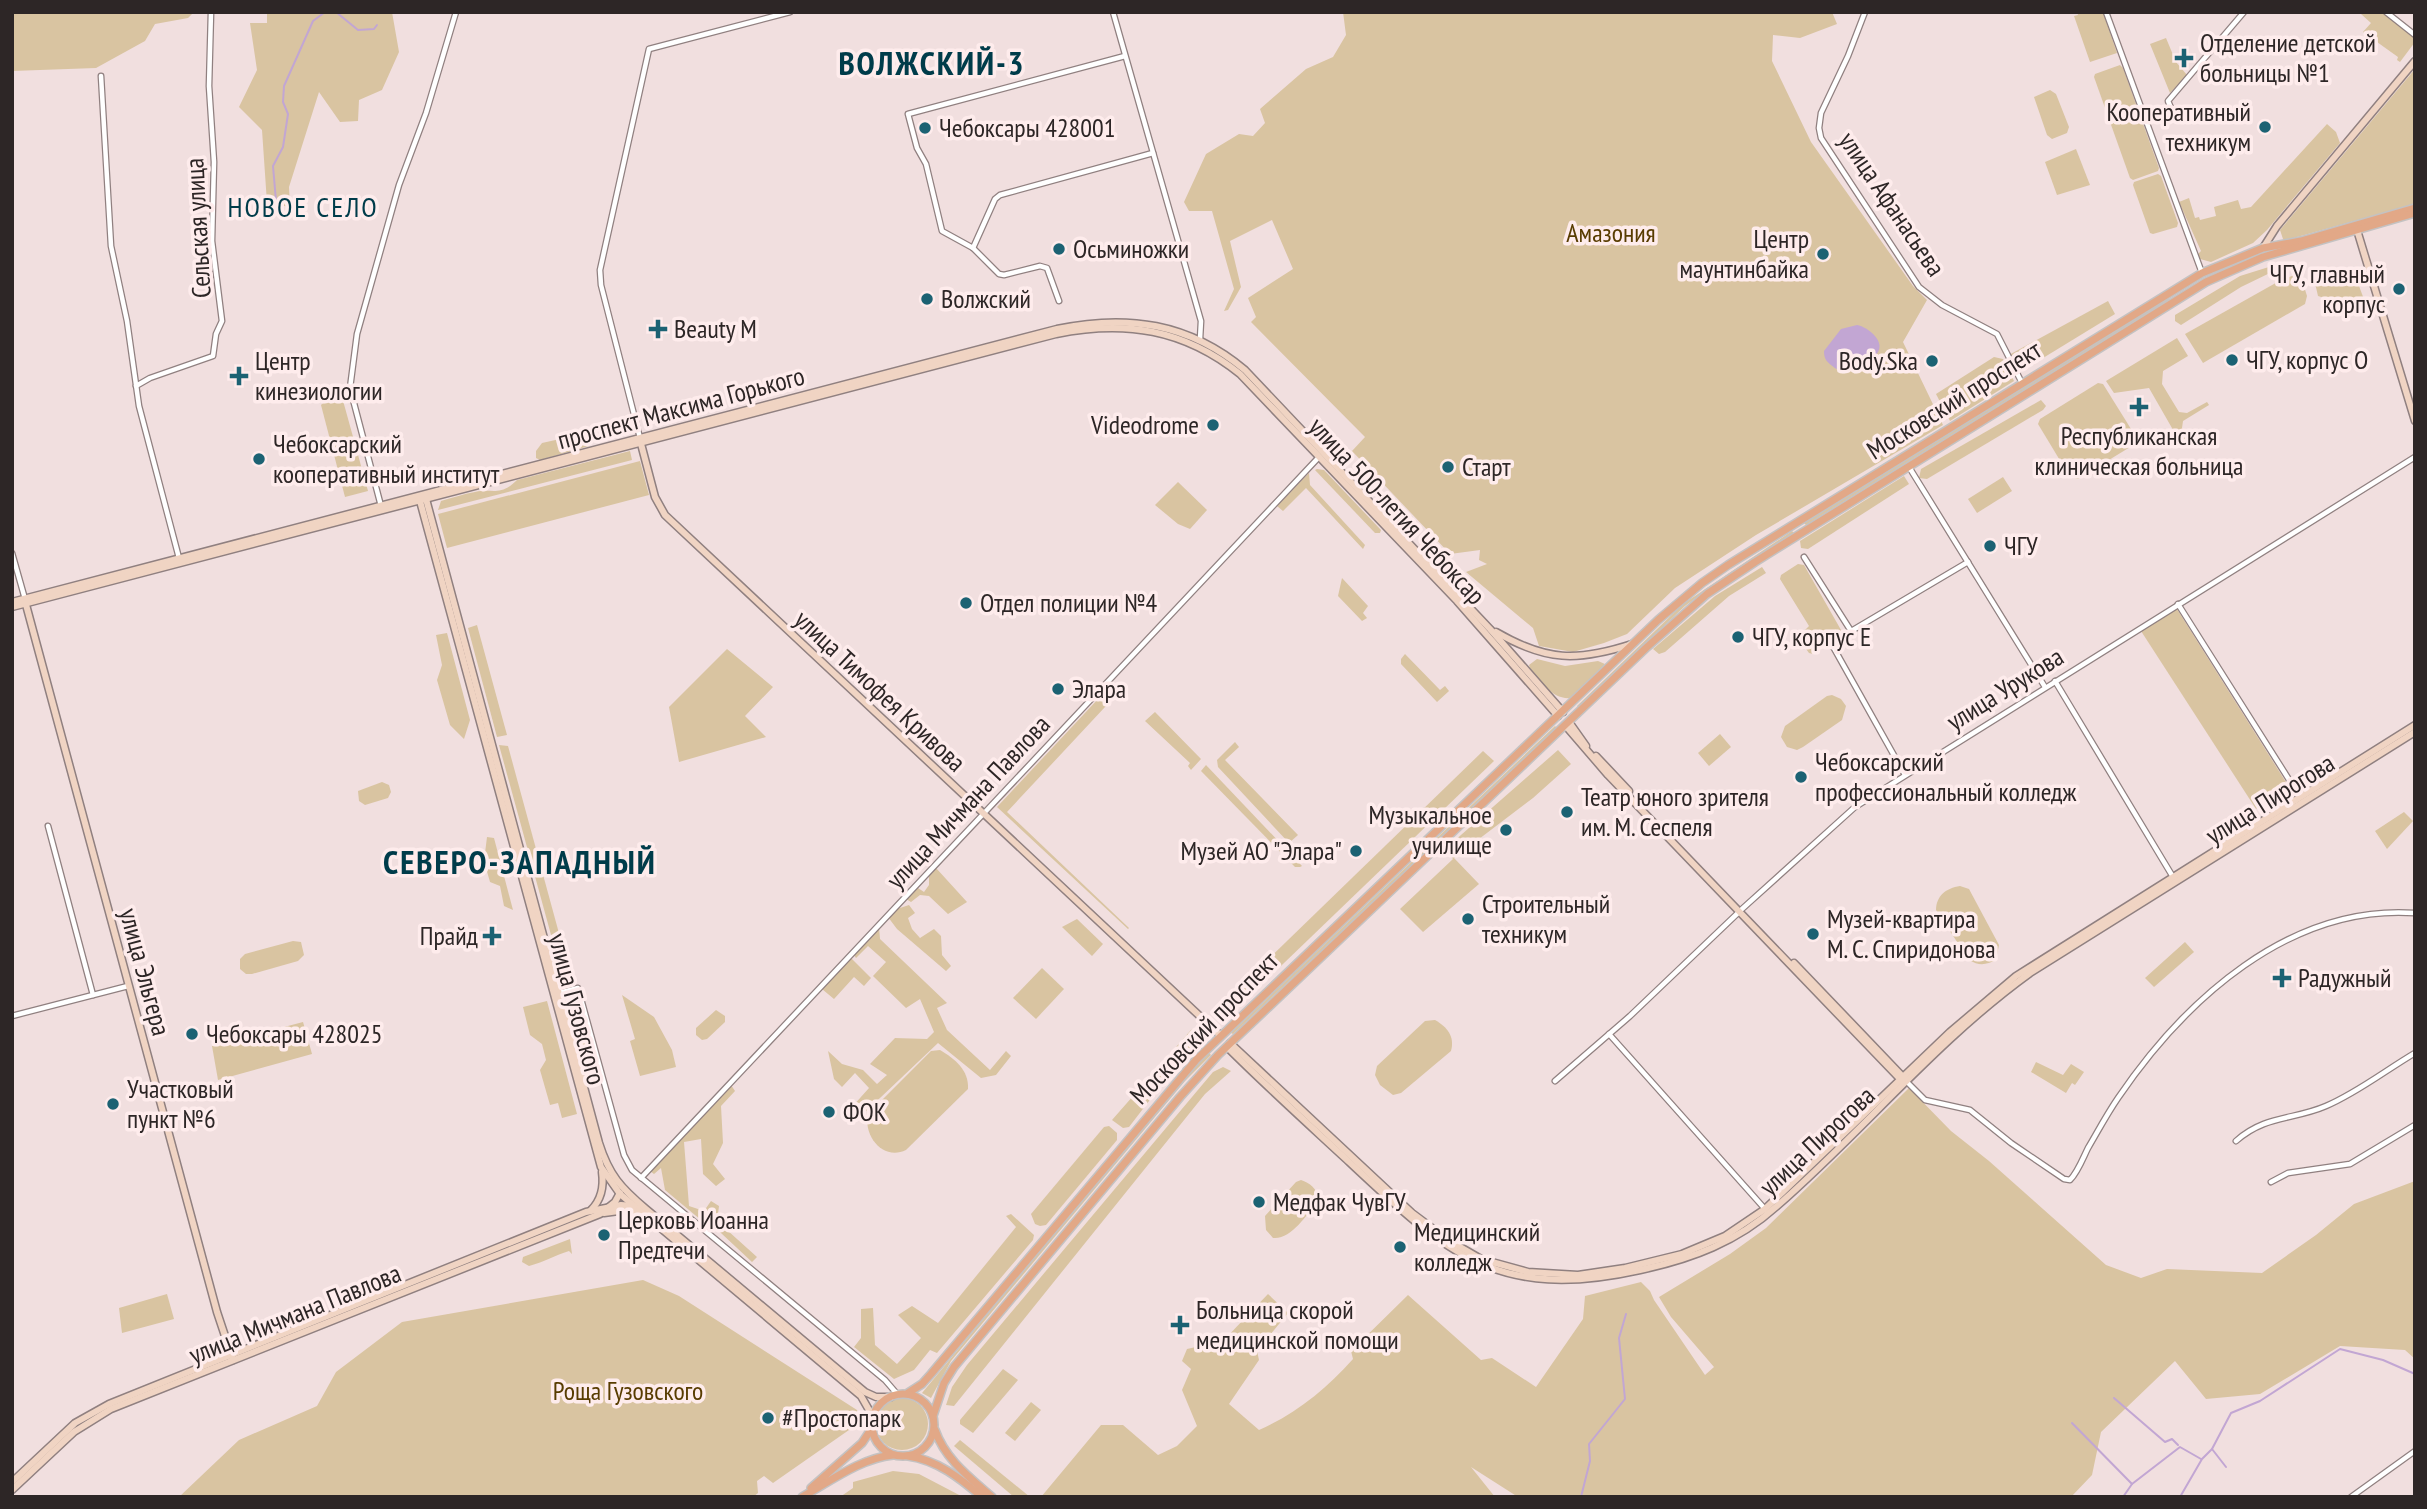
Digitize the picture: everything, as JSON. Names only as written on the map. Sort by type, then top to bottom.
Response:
[{"type":"main road","points":[[2263,253],[2277,226],[2415,61]]},
{"type":"main road","name":"Московский проспект","points":[[908,1394],[931,1374],[1171,1087],[1220,1035],[1702,583],[2202,273],[2415,208]]},
{"type":"main road","name":"Московский проспект","points":[[933,1416],[944,1383],[954,1367],[1180,1097],[1228,1045],[1656,639],[1707,594],[2206,282],[2263,253],[2415,213]]},
{"type":"main road","points":[[2357,230],[2415,421]]},
{"type":"main road","points":[[2202,273],[2206,282]]},
{"type":"main road","points":[[2168,293],[2172,296],[2173,303]]},
{"type":"main road","name":"проспект Максима Горького","points":[[213,552],[1074,328],[1110,322],[1150,324],[1212,350],[1255,385],[1321,454]]},
{"type":"main road","name":"улица Тимофея Кривова","points":[[640,441],[655,497],[665,515],[1220,1035]]},
{"type":"main road","name":"улица 500-летия Чебоксар","points":[[1321,454],[1490,629],[1560,714]]},
{"type":"main road","name":"проспект Максима Горького","points":[[12,605],[381,506],[423,498]]},
{"type":"main road","name":"улица Гузовского","points":[[423,498],[601,1167],[634,1206]]},
{"type":"main road","points":[[1797,522],[1803,532]]},
{"type":"main road","name":"улица 500-летия Чебоксар","points":[[1391,527],[1560,714]]},
{"type":"main road","name":"улица Эльгера","points":[[25,601],[217,1312],[232,1357]]},
{"type":"main road","points":[[1490,629],[1518,645],[1554,657],[1581,657],[1634,644]]},
{"type":"main road","points":[[1560,714],[1626,791],[1904,1080]]},
{"type":"main road","name":"улица Пирогова","points":[[1228,1045],[1424,1226],[1456,1249],[1480,1261],[1528,1275],[1595,1276],[1683,1257],[1757,1219],[1767,1211],[1904,1080],[1950,1032],[2005,988],[2415,725]]},
{"type":"main road","name":"улица Пирогова","points":[[2301,799],[2415,732]]},
{"type":"main road","points":[[1220,1035],[1228,1045]]},
{"type":"main road","name":"улица Гузовского","points":[[590,1121],[606,1163],[621,1191],[861,1396],[873,1417]]},
{"type":"main road","points":[[586,1212],[595,1206],[600,1198],[603,1184],[601,1167]]},
{"type":"main road","points":[[611,1206],[621,1191]]},
{"type":"main road","name":"улица Мичмана Павлова","points":[[576,1219],[600,1214],[611,1206]]},
{"type":"main road","name":"улица Мичмана Павлова","points":[[12,1490],[17,1480],[75,1423],[110,1406],[565,1224],[586,1212],[611,1206],[634,1206],[645,1212]]},
{"type":"main road","points":[[600,1214],[626,1210],[645,1212]]},
{"type":"main road","name":"улица Гузовского","points":[[645,1212],[865,1392],[876,1397],[894,1396]]},
{"type":"main road","points":[[801,1497],[872,1460],[900,1456],[923,1449],[931,1441],[934,1430],[933,1416],[925,1402],[908,1394],[894,1396],[881,1403],[873,1417],[875,1439],[881,1448],[900,1456],[924,1460],[946,1470],[982,1497]]},
{"type":"main road","points":[[801,1497],[862,1443],[872,1427]]},
{"type":"main road","points":[[934,1430],[945,1453],[992,1497]]},
{"type":"street","name":"Сельская улица","points":[[136,386],[150,378],[213,356],[216,334],[222,321],[212,241],[214,162],[209,86],[211,12]]},
{"type":"street","points":[[381,506],[350,388],[356,334],[399,185],[426,113],[456,12]]},
{"type":"street","points":[[640,441],[601,285],[600,270],[649,49],[790,12]]},
{"type":"street","points":[[1113,12],[1201,321],[1198,342]]},
{"type":"street","name":"улица Афанасьева","points":[[1865,12],[1821,113],[1821,138],[1919,287],[1942,305],[1997,334],[2022,383]]},
{"type":"street","points":[[2106,12],[2202,273]]},
{"type":"street","points":[[2147,120],[2171,107],[2168,101],[2244,12]]},
{"type":"street","points":[[2386,12],[2415,35]]},
{"type":"street","points":[[1059,301],[1047,268],[1040,266],[999,274],[973,248],[942,231],[926,164],[917,148],[908,114],[1125,56]]},
{"type":"street","points":[[101,76],[111,246],[120,283],[136,386],[180,561]]},
{"type":"street","points":[[973,248],[995,199],[1000,195],[1153,153]]},
{"type":"street","name":"улица Мичмана Павлова","points":[[641,1178],[1321,454]]},
{"type":"street","name":"улица Урукова","points":[[1555,1081],[1845,814],[2415,457]]},
{"type":"street","points":[[1909,466],[2045,687]]},
{"type":"street","points":[[12,553],[25,601]]},
{"type":"street","points":[[1804,557],[1851,631]]},
{"type":"street","points":[[1905,775],[1831,643],[1968,562]]},
{"type":"street","points":[[2178,604],[2301,799]]},
{"type":"street","points":[[2055,681],[2174,879]]},
{"type":"street","points":[[48,826],[93,995]]},
{"type":"street","points":[[1904,1080],[1925,1100],[1970,1110],[2011,1143],[2064,1179],[2070,1180],[2106,1115],[2141,1064],[2180,1019],[2217,986],[2274,948],[2313,928],[2364,914],[2415,913]]},
{"type":"street","points":[[12,1016],[128,986]]},
{"type":"street","points":[[556,993],[578,988],[628,1165],[885,1380],[894,1396]]},
{"type":"street","points":[[1609,1034],[1767,1211]]},
{"type":"street","points":[[2236,1141],[2267,1121],[2330,1105],[2415,1053]]},
{"type":"street","points":[[2272,1182],[2288,1173],[2350,1164],[2415,1125]]},
{"type":"street","points":[[2349,1497],[2415,1451]]},
{"type":"green space","points":[[12,12],[194,12],[188,18],[155,24],[145,41],[96,68],[12,71]]},
{"type":"green space","points":[[267,12],[392,12],[399,52],[382,90],[359,100],[358,121],[340,122],[319,92],[289,187],[290,207],[267,203],[262,130],[239,107],[257,70],[250,23],[267,23]]},
{"type":"green space","name":"Амазония","points":[[1343,12],[1832,12],[1837,24],[1800,38],[1773,35],[1772,61],[1811,142],[1913,286],[1927,300],[1903,342],[1943,425],[1756,535],[1675,588],[1627,634],[1573,652],[1539,646],[1533,628],[1466,572],[1487,564],[1479,560],[1480,550],[1450,554],[1352,451],[1365,437],[1251,322],[1256,317],[1248,298],[1293,269],[1272,220],[1230,241],[1241,287],[1228,310],[1224,311],[1234,289],[1212,211],[1189,211],[1184,202],[1206,154],[1239,134],[1253,136],[1265,123],[1260,109],[1306,69],[1333,57],[1346,35]]},
{"type":"green space","points":[[2077,12],[2103,12],[2117,53],[2090,62],[2074,16],[2078,15]]},
{"type":"green space","points":[[2362,12],[2383,12],[2415,37],[2415,42],[2400,62],[2398,57],[2363,32],[2371,23]]},
{"type":"green space","points":[[2166,38],[2176,62],[2187,75],[2170,93],[2150,44]]},
{"type":"green space","points":[[2120,65],[2159,168],[2158,171],[2133,180],[2094,77],[2095,74]]},
{"type":"green space","points":[[2415,69],[2415,204],[2283,239],[2280,230]]},
{"type":"green space","points":[[2050,90],[2056,94],[2069,127],[2067,133],[2052,139],[2047,135],[2034,97]]},
{"type":"green space","points":[[2327,124],[2336,132],[2340,143],[2267,230],[2253,243],[2211,262],[2200,259],[2198,254],[2201,251],[2179,202],[2189,198],[2195,218],[2199,217],[2200,220],[2216,216],[2214,207],[2238,200],[2241,209],[2251,207]]},
{"type":"green space","points":[[2076,149],[2090,185],[2057,195],[2045,162]]},
{"type":"green space","points":[[2158,174],[2178,223],[2177,227],[2153,234],[2150,233],[2133,185],[2134,182]]},
{"type":"green space","points":[[2272,266],[2274,271],[2241,287],[2181,325],[2175,321],[2175,315],[2240,276]]},
{"type":"green space","points":[[2347,268],[2353,270],[2368,310],[2345,317],[2340,303],[2318,296],[2315,283],[2319,278]]},
{"type":"green space","points":[[2297,274],[2301,277],[2307,296],[2305,304],[2203,363],[2185,334],[2281,280]]},
{"type":"green space","points":[[2168,298],[2169,300],[1806,525],[1804,523]]},
{"type":"green space","points":[[2108,301],[2115,314],[2020,372],[2009,355]]},
{"type":"green space","points":[[2177,338],[2188,356],[2163,371],[2162,384],[2179,412],[2187,413],[2207,402],[2209,405],[2183,421],[2182,428],[2187,437],[2180,442],[2149,388],[2114,393],[2106,381]]},
{"type":"green space","points":[[1994,357],[2003,359],[2014,381],[1950,421],[1936,394]]},
{"type":"green space","points":[[2098,383],[2103,384],[2136,437],[2135,444],[2078,479],[2070,477],[2038,424],[2040,419]]},
{"type":"green space","points":[[342,397],[368,491],[345,497],[321,405],[325,401]]},
{"type":"green space","points":[[2041,400],[2046,406],[2043,410],[1927,479],[1919,478],[1921,469]]},
{"type":"green space","points":[[578,435],[586,439],[589,446],[540,460],[536,458],[536,451],[542,443]]},
{"type":"green space","points":[[630,451],[632,460],[438,510],[441,501],[475,492],[501,490],[517,480]]},
{"type":"green space","points":[[640,461],[649,495],[447,548],[438,514]]},
{"type":"green space","points":[[1315,470],[1324,470],[1381,530],[1380,533],[1375,533]]},
{"type":"green space","points":[[1309,473],[1310,485],[1365,545],[1363,549],[1306,488],[1283,511],[1277,506]]},
{"type":"green space","points":[[1904,476],[1909,484],[1808,549],[1801,548],[1800,541]]},
{"type":"green space","points":[[2003,477],[2012,491],[1977,513],[1968,499]]},
{"type":"green space","points":[[1178,482],[1207,510],[1190,529],[1178,524],[1155,505]]},
{"type":"green space","points":[[1792,531],[1794,533],[1721,579],[1685,606],[1577,706],[1683,604]]},
{"type":"green space","points":[[1798,564],[1804,565],[1841,630],[1841,633],[1813,654],[1809,653],[1799,639],[1809,626],[1780,579],[1781,575]]},
{"type":"green space","points":[[1762,567],[1766,573],[1729,596],[1665,652],[1659,654],[1653,649],[1715,596]]},
{"type":"green space","points":[[1342,578],[1368,606],[1363,613],[1367,618],[1362,621],[1338,596]]},
{"type":"green space","points":[[2177,609],[2289,787],[2256,809],[2141,631]]},
{"type":"green space","points":[[477,625],[507,735],[497,737],[468,628]]},
{"type":"green space","points":[[447,633],[470,720],[464,739],[450,725],[437,680],[442,665],[436,635]]},
{"type":"green space","points":[[727,649],[773,687],[745,716],[766,737],[679,762],[669,707]]},
{"type":"green space","points":[[1405,654],[1440,690],[1445,686],[1449,691],[1437,702],[1401,664]]},
{"type":"green space","points":[[1537,659],[1565,666],[1598,661],[1605,664],[1571,698],[1564,698],[1548,689],[1530,668],[1529,665]]},
{"type":"green space","points":[[1113,683],[1119,692],[1007,812],[1128,929],[997,807]]},
{"type":"green space","points":[[1832,695],[1841,699],[1846,706],[1842,720],[1797,750],[1787,747],[1781,737],[1785,726]]},
{"type":"green space","points":[[1155,712],[1201,759],[1191,770],[1188,766],[1190,763],[1145,721]]},
{"type":"green space","points":[[1555,726],[1557,728],[1231,1033]]},
{"type":"green space","points":[[1720,734],[1731,747],[1709,766],[1698,753]]},
{"type":"green space","points":[[1235,742],[1239,747],[1225,760],[1298,835],[1289,843],[1218,767],[1217,760]]},
{"type":"green space","points":[[499,745],[508,746],[572,981],[565,986]]},
{"type":"green space","points":[[1558,750],[1571,764],[1533,798],[1454,858],[1479,884],[1423,932],[1400,909],[1453,859],[1445,849]]},
{"type":"green space","points":[[1483,751],[1494,761],[1232,1013],[1222,1004]]},
{"type":"green space","points":[[1206,765],[1302,866],[1295,867],[1201,771]]},
{"type":"green space","points":[[382,782],[389,785],[391,792],[388,798],[365,805],[359,801],[358,791]]},
{"type":"green space","points":[[2404,812],[2413,821],[2387,849],[2375,831]]},
{"type":"green space","points":[[487,837],[494,838],[513,910],[504,906],[500,886],[490,882],[484,861]]},
{"type":"green space","points":[[936,868],[967,902],[948,914],[929,896],[920,895],[911,902],[906,899],[918,888],[924,892],[929,885],[929,876]]},
{"type":"green space","points":[[1960,886],[1969,889],[1999,945],[1996,960],[1992,962],[1979,964],[1969,960],[1936,910],[1943,894]]},
{"type":"green space","points":[[909,905],[915,913],[908,918],[912,929],[920,938],[934,929],[941,936],[942,955],[951,966],[946,971],[897,929],[888,917],[897,909]]},
{"type":"green space","points":[[1077,919],[1103,944],[1092,956],[1062,927]]},
{"type":"green space","points":[[879,927],[880,939],[947,1003],[937,1008],[947,1030],[990,1070],[1006,1051],[1011,1056],[996,1075],[981,1078],[938,1043],[861,1116],[852,1107],[869,1088],[855,1073],[842,1087],[834,1079],[828,1051],[842,1064],[863,1070],[877,1084],[887,1075],[870,1064],[895,1038],[927,1039],[934,1032],[920,999],[906,1008],[873,976],[886,962],[868,946],[856,958],[854,955]]},
{"type":"green space","points":[[293,941],[301,942],[304,955],[298,961],[252,974],[246,974],[240,969],[240,959],[245,954]]},
{"type":"green space","points":[[2185,942],[2194,952],[2154,987],[2145,978]]},
{"type":"green space","points":[[851,958],[871,978],[864,986],[854,977],[834,999],[822,989]]},
{"type":"green space","points":[[1042,968],[1064,989],[1036,1019],[1013,998]]},
{"type":"green space","points":[[567,994],[576,999],[598,1083],[589,1079]]},
{"type":"green space","points":[[622,995],[654,1017],[672,1050],[676,1067],[640,1076],[630,1041],[635,1039]]},
{"type":"green space","points":[[547,1001],[577,1114],[562,1118],[558,1103],[550,1105],[540,1070],[546,1060],[542,1044],[530,1035],[523,1007]]},
{"type":"green space","points":[[716,1010],[725,1016],[725,1022],[707,1039],[702,1040],[696,1035],[696,1028]]},
{"type":"green space","points":[[1435,1020],[1449,1032],[1451,1051],[1401,1093],[1393,1095],[1380,1085],[1375,1075],[1377,1066],[1425,1021]]},
{"type":"green space","points":[[303,1022],[312,1054],[218,1080],[212,1046]]},
{"type":"green space","points":[[1194,1029],[1200,1037],[1161,1079],[1159,1088],[1129,1127],[1123,1128],[1112,1120],[1191,1030]]},
{"type":"green space","points":[[940,1050],[964,1071],[968,1089],[906,1150],[898,1153],[883,1149],[872,1138],[867,1122],[868,1114],[931,1051]]},
{"type":"green space","points":[[1209,1053],[1211,1055],[1185,1081],[951,1361],[931,1398],[922,1393],[1183,1080]]},
{"type":"green space","points":[[2036,1062],[2063,1075],[2071,1064],[2084,1072],[2066,1093],[2031,1072]]},
{"type":"green space","points":[[1223,1067],[1231,1071],[1205,1094],[954,1406],[946,1405],[952,1387],[967,1365],[1213,1072]]},
{"type":"green space","points":[[731,1085],[735,1091],[721,1106],[723,1143],[713,1164],[725,1179],[716,1186],[703,1174],[701,1139],[684,1142],[689,1206],[704,1211],[711,1201],[719,1206],[717,1221],[757,1257],[752,1262],[706,1219],[701,1220],[665,1190],[661,1168],[654,1174],[650,1171]]},
{"type":"green space","points":[[1909,1088],[1951,1131],[1989,1161],[2106,1265],[2141,1278],[2167,1269],[2262,1273],[2354,1204],[2415,1181],[2415,1359],[2405,1350],[2340,1346],[2260,1394],[2206,1399],[2175,1361],[2101,1432],[2092,1475],[2071,1497],[1518,1497],[1471,1467],[1495,1497],[1041,1497],[1101,1425],[1123,1425],[1158,1455],[1177,1446],[1197,1426],[1182,1390],[1191,1369],[1182,1361],[1187,1349],[1223,1341],[1268,1294],[1288,1313],[1257,1351],[1259,1360],[1229,1404],[1259,1430],[1310,1400],[1332,1381],[1353,1359],[1351,1351],[1408,1295],[1481,1360],[1492,1358],[1536,1387],[1583,1319],[1585,1296],[1641,1282],[1650,1291],[1705,1375],[1714,1367],[1671,1317],[1659,1297],[1730,1254],[1766,1228]]},
{"type":"green space","points":[[1109,1126],[1117,1133],[1117,1140],[1046,1225],[1035,1224],[1031,1214],[1104,1127]]},
{"type":"green space","points":[[1301,1180],[1314,1188],[1318,1195],[1317,1203],[1292,1231],[1280,1238],[1273,1238],[1266,1230],[1265,1216],[1296,1182]]},
{"type":"green space","points":[[1011,1214],[1034,1235],[1033,1240],[937,1353],[930,1350],[914,1370],[894,1379],[854,1347],[861,1338],[861,1309],[873,1308],[875,1345],[897,1364],[921,1338],[898,1315],[912,1306],[938,1323],[1016,1227],[1006,1216]]},
{"type":"green space","points":[[570,1239],[572,1254],[569,1251],[529,1266],[522,1262],[523,1257]]},
{"type":"green space","name":"Роща Гузовского","points":[[643,1280],[679,1296],[857,1410],[859,1423],[773,1483],[764,1476],[757,1481],[758,1493],[753,1497],[179,1497],[239,1440],[317,1406],[336,1372],[402,1322]]},
{"type":"green space","points":[[167,1294],[174,1319],[122,1333],[119,1308]]},
{"type":"green space","points":[[1003,1369],[1018,1380],[973,1433],[960,1424],[960,1420]]},
{"type":"green space","points":[[902,1398],[912,1400],[920,1406],[926,1414],[926,1434],[920,1442],[912,1448],[902,1450],[892,1448],[884,1442],[878,1434],[876,1424],[878,1414],[884,1406],[892,1400]]},
{"type":"green space","points":[[1031,1402],[1041,1410],[1015,1441],[1005,1433]]},
{"type":"green space","points":[[960,1440],[1030,1497],[1014,1497],[954,1446]]},
{"type":"green space","points":[[893,1471],[919,1474],[963,1497],[840,1497],[853,1488],[853,1482]]},
{"type":"shaded area","points":[[1857,325],[1875,336],[1880,346],[1879,351],[1853,369],[1836,369],[1828,362],[1824,351],[1841,329]]},
{"type":"waterway","points":[[276,201],[273,166],[283,147],[288,114],[283,102],[284,86],[313,21],[325,12]]},
{"type":"waterway","points":[[336,12],[358,30],[374,29],[377,25]]},
{"type":"waterway","points":[[1581,1497],[1590,1461],[1589,1444],[1625,1399],[1619,1338],[1626,1314]]},
{"type":"waterway","points":[[2180,1497],[2202,1459],[2212,1449],[2231,1413],[2260,1401],[2340,1349],[2383,1360],[2415,1374]]},
{"type":"waterway","points":[[2114,1398],[2165,1442],[2172,1439],[2178,1445]]},
{"type":"waterway","points":[[2072,1423],[2132,1484]]},
{"type":"waterway","points":[[2123,1497],[2132,1484],[2180,1447],[2201,1459]]},
{"type":"waterway","points":[[2212,1449],[2226,1467]]},
{"type":"place","name":"Отделение детской больницы №1","points":[[2184,58]]},
{"type":"place","name":"Кооперативный техникум","points":[[2265,127]]},
{"type":"place","name":"Чебоксары 428001","points":[[925,128]]},
{"type":"place","name":"Осьминожки","points":[[1059,249]]},
{"type":"place","name":"Центр маунтинбайка","points":[[1823,254]]},
{"type":"place","name":"ЧГУ, главный корпус","points":[[2399,289]]},
{"type":"place","name":"Волжский","points":[[927,299]]},
{"type":"place","name":"Beauty M","points":[[658,329]]},
{"type":"place","name":"ЧГУ, корпус О","points":[[2232,360]]},
{"type":"place","name":"Body.Ska","points":[[1932,361]]},
{"type":"place","name":"Центр кинезиологии","points":[[239,376]]},
{"type":"place","name":"Республиканская клиническая больница","points":[[2139,407]]},
{"type":"place","name":"Videodrome","points":[[1213,425]]},
{"type":"place","name":"Чебоксарский кооперативный институт","points":[[259,459]]},
{"type":"place","name":"Старт","points":[[1448,467]]},
{"type":"place","name":"ЧГУ","points":[[1990,546]]},
{"type":"place","name":"Отдел полиции №4","points":[[966,603]]},
{"type":"place","name":"ЧГУ, корпус Е","points":[[1738,637]]},
{"type":"place","name":"Элара","points":[[1058,689]]},
{"type":"place","name":"Чебоксарский профессиональный колледж","points":[[1801,777]]},
{"type":"place","name":"Театр юного зрителя им. М. Сеспеля","points":[[1567,812]]},
{"type":"place","name":"Музыкальное училище","points":[[1506,830]]},
{"type":"place","name":"Музей АО \"Элара\"","points":[[1356,851]]},
{"type":"place","name":"Строительный техникум","points":[[1468,919]]},
{"type":"place","name":"Музей-квартира М. С. Спиридонова","points":[[1813,934]]},
{"type":"place","name":"Прайд","points":[[492,936]]},
{"type":"place","name":"Радужный","points":[[2282,978]]},
{"type":"place","name":"Чебоксары 428025","points":[[192,1034]]},
{"type":"place","name":"Участковый пункт №6","points":[[113,1104]]},
{"type":"place","name":"ФОК","points":[[829,1112]]},
{"type":"place","name":"Медфак ЧувГУ","points":[[1259,1202]]},
{"type":"place","name":"Церковь Иоанна Предтечи","points":[[604,1235]]},
{"type":"place","name":"Медицинский колледж","points":[[1400,1247]]},
{"type":"place","name":"Больница скорой медицинской помощи","points":[[1180,1325]]},
{"type":"place","name":"#Простопарк","points":[[768,1418]]},
{"type":"district","name":"ВОЛЖСКИЙ-3","points":[[932,63]]},
{"type":"district","name":"НОВОЕ СЕЛО","points":[[303,207]]},
{"type":"district","name":"СЕВЕРО-ЗАПАДНЫЙ","points":[[520,862]]}]
